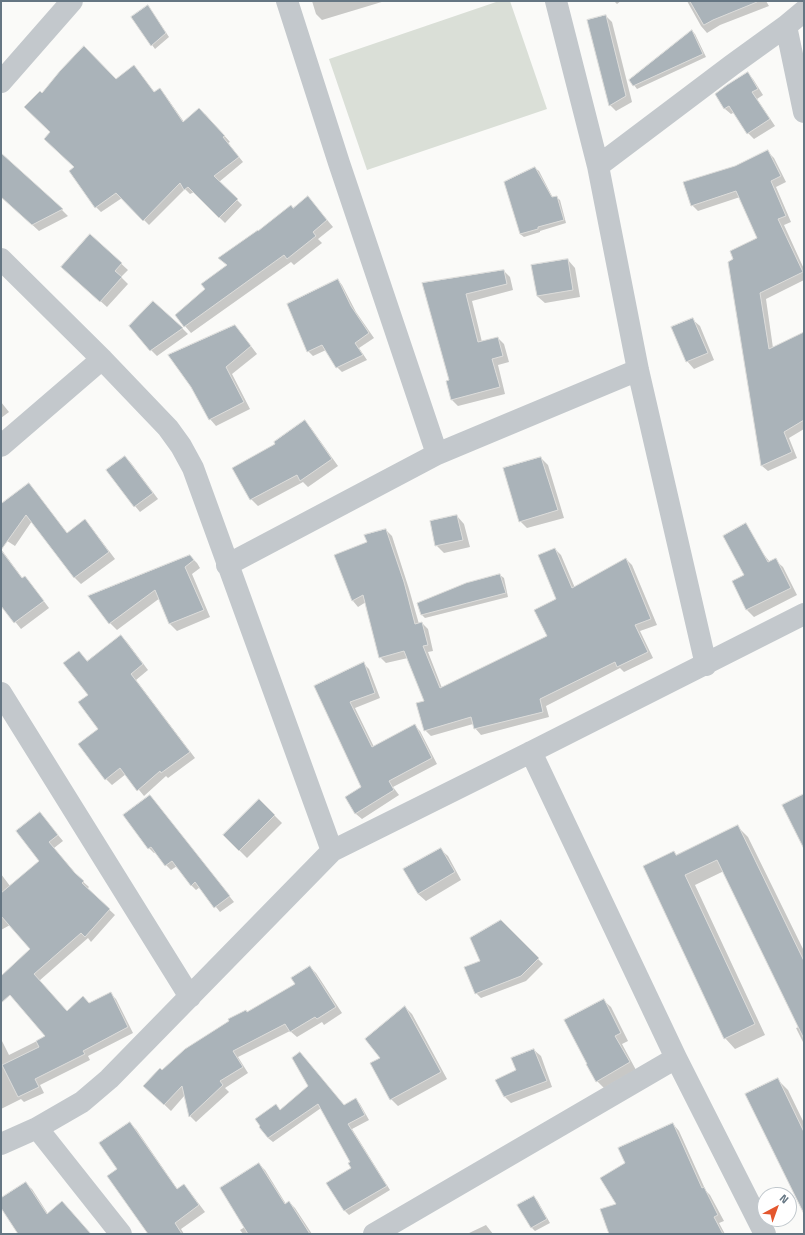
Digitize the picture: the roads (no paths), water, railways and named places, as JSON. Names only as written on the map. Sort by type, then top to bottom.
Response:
[{"type":"street","points":[[1,82],[72,1]]},
{"type":"street","points":[[287,1],[339,163],[437,454]]},
{"type":"street","points":[[556,1],[598,166],[638,370],[706,664]]},
{"type":"street","points":[[598,166],[804,11]]},
{"type":"street","points":[[786,26],[804,112]]},
{"type":"street","points":[[1,259],[102,359],[168,428],[181,446],[192,468],[332,851]]},
{"type":"street","points":[[1,446],[102,359]]},
{"type":"street","points":[[227,565],[437,454],[638,370]]},
{"type":"street","points":[[1,1144],[37,1128],[82,1102],[109,1079],[332,851],[532,752],[804,614]]},
{"type":"street","points":[[1,693],[190,997]]},
{"type":"street","points":[[532,752],[676,1058],[765,1234]]},
{"type":"street","points":[[374,1234],[676,1058]]},
{"type":"street","points":[[37,1128],[121,1234]]}]
